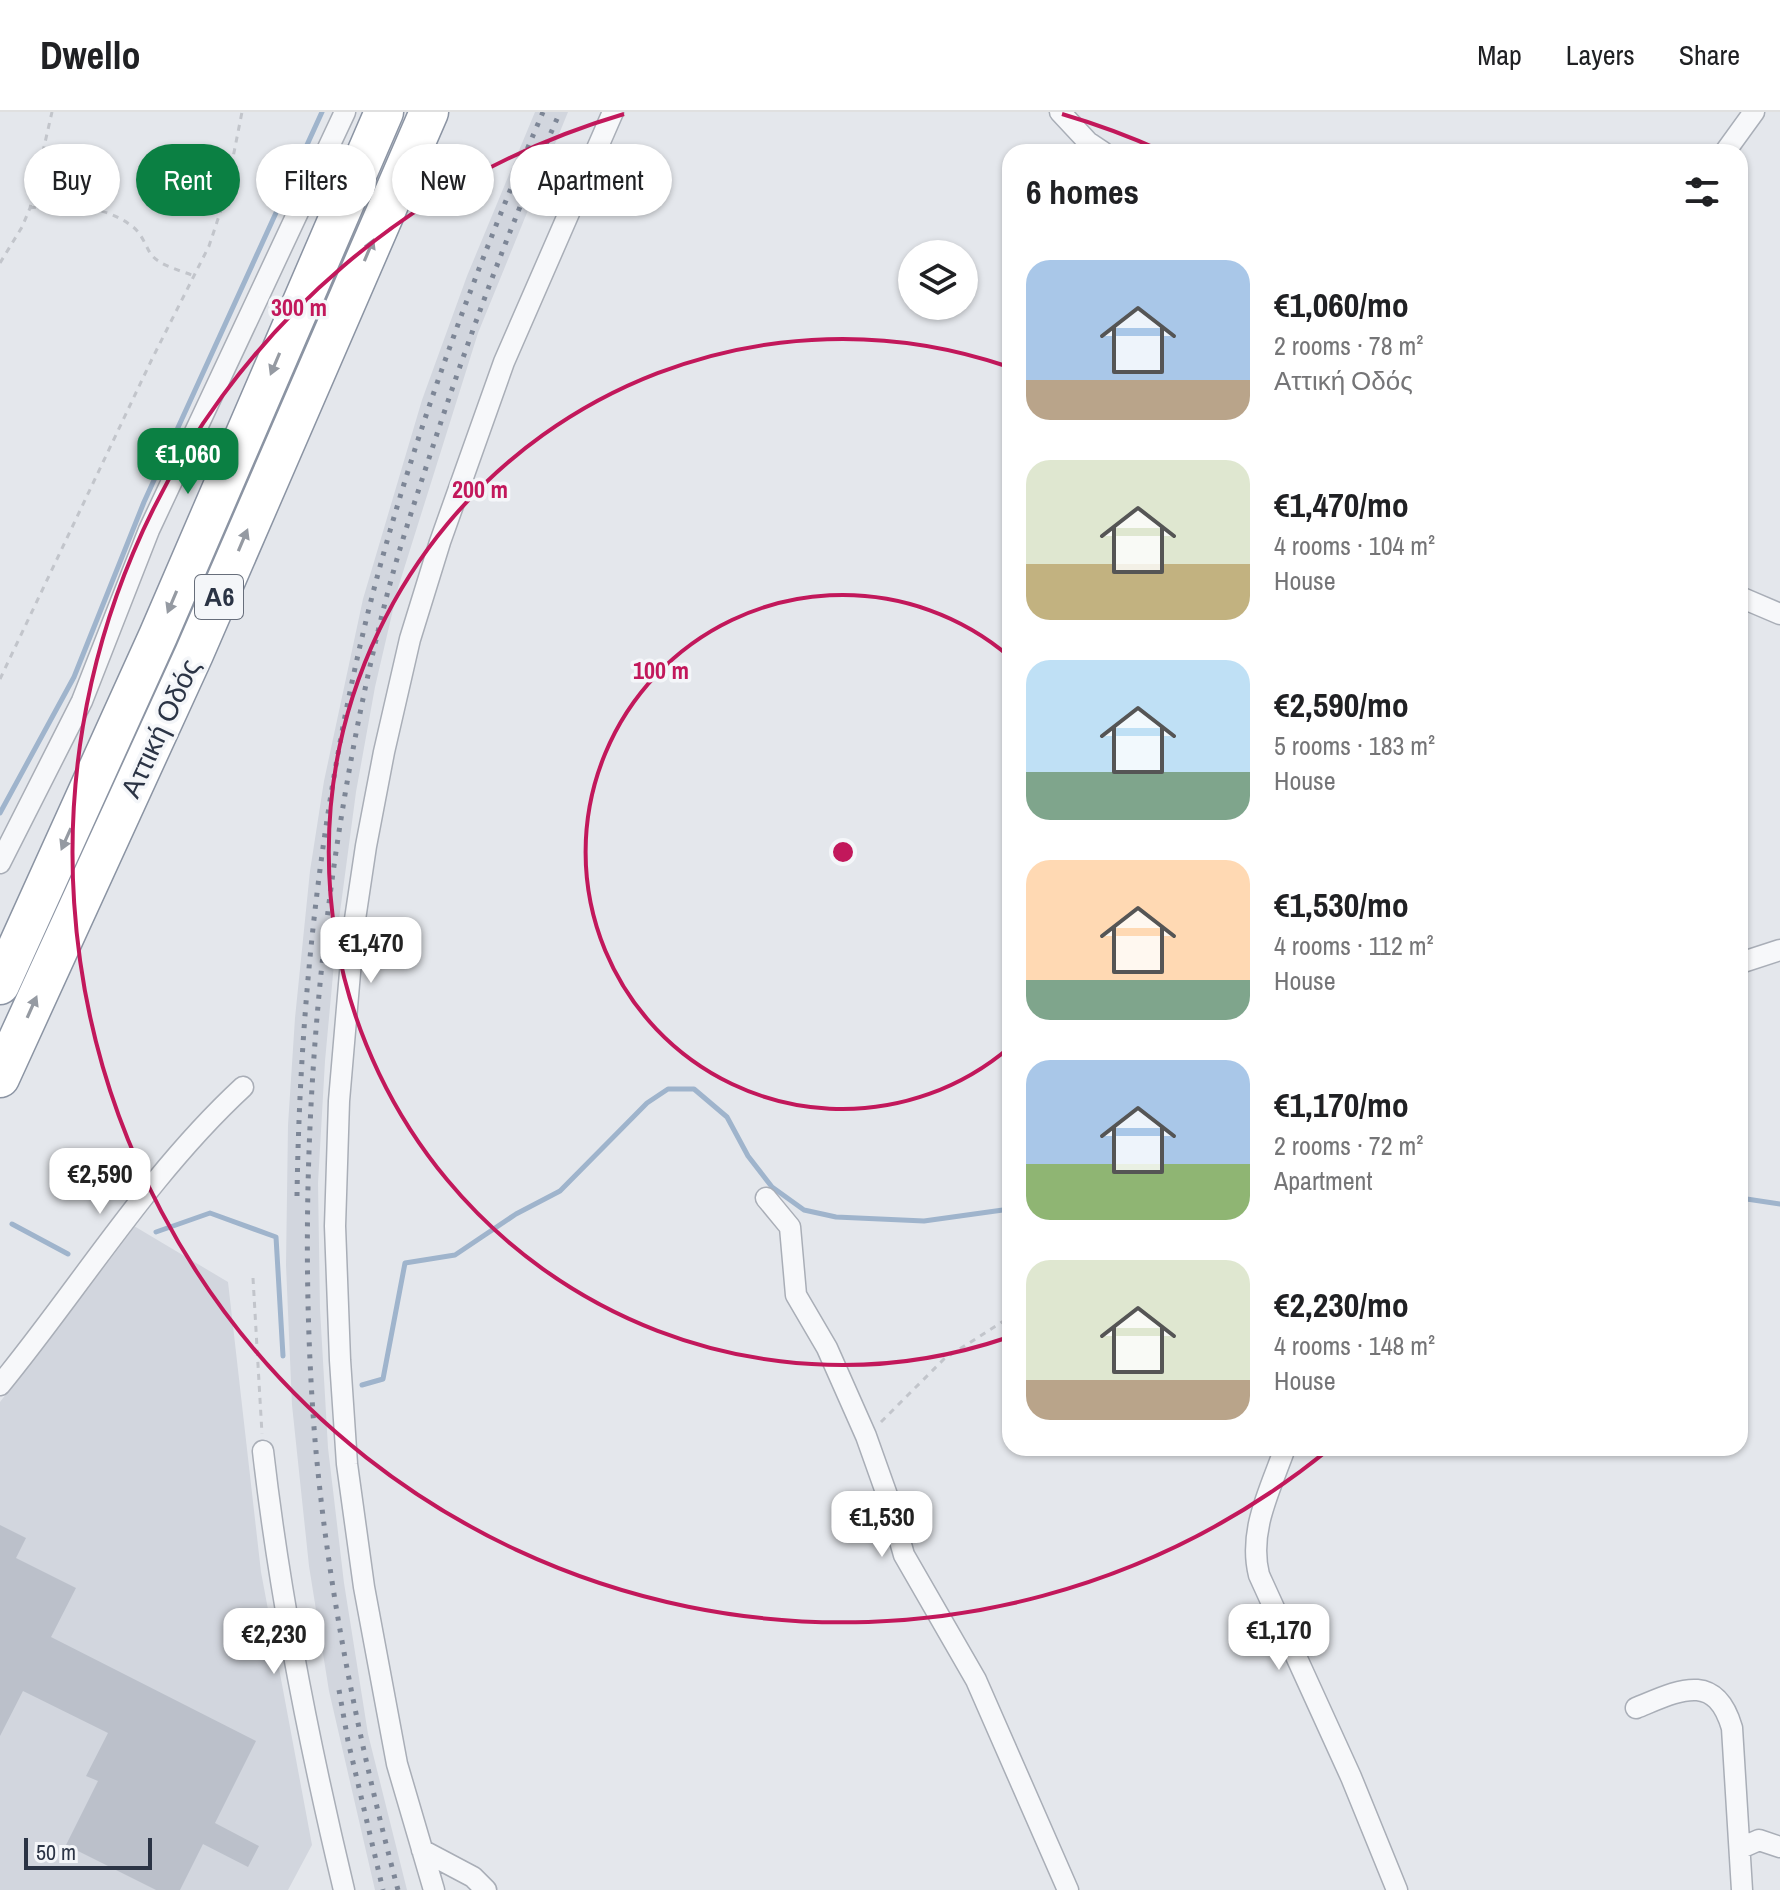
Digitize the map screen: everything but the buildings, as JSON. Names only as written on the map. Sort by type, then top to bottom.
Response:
[{"type":"highway","name":"Αττική Οδός","points":[[0,985],[158,636],[384,112]]},
{"type":"highway","name":"Αττική Οδός","points":[[0,1078],[194,654],[429,112]]},
{"type":"street","points":[[0,863],[82,701],[149,530],[345,112]]},
{"type":"street","points":[[434,1890],[397,1764],[364,1587],[347,1464],[335,1210],[339,1101],[354,926],[384,752],[410,639],[440,542],[504,362],[613,112]]},
{"type":"street","points":[[1060,112],[1091,144]]},
{"type":"street","points":[[1731,144],[1754,112]]},
{"type":"street","points":[[1748,600],[1780,614]]},
{"type":"street","points":[[1748,960],[1780,950]]},
{"type":"street","points":[[0,1385],[186,1145],[243,1087]]},
{"type":"street","points":[[766,1198],[790,1227],[796,1295],[827,1348],[866,1436],[904,1555],[976,1680],[1068,1890]]},
{"type":"street","points":[[263,1451],[287,1629],[344,1890]]},
{"type":"street","points":[[1282,1456],[1255,1534],[1254,1555],[1259,1575],[1346,1764],[1397,1890]]},
{"type":"street","points":[[1636,1708],[1681,1689],[1705,1690],[1719,1700],[1732,1728],[1742,1890]]},
{"type":"street","points":[[1741,1848],[1759,1840],[1780,1847]]},
{"type":"street","points":[[422,1850],[473,1877],[486,1890]]},
{"type":"path","points":[[45,144],[52,112]]},
{"type":"path","points":[[0,679],[218,225],[242,112]]},
{"type":"path","points":[[0,263],[27,216]]},
{"type":"path","points":[[109,216],[134,228],[152,256],[194,276]]},
{"type":"path","points":[[253,1278],[263,1451]]},
{"type":"path","points":[[866,1436],[944,1359],[1002,1322]]},
{"type":"shaded area","points":[[535,112],[568,112],[555,144],[522,144]]},
{"type":"shaded area","points":[[510,172],[510,216],[526,216],[478,333],[398,588],[375,687],[356,792],[336,942],[325,1061],[318,1183],[320,1309],[328,1448],[344,1583],[368,1734],[407,1890],[375,1890],[329,1691],[309,1566],[292,1405],[286,1265],[288,1125],[295,1018],[310,871],[324,781],[363,599],[422,400]]},
{"type":"shaded area","points":[[134,1226],[228,1282],[261,1572],[312,1845],[288,1890],[0,1890],[0,1402]]},
{"type":"waterway","points":[[0,813],[74,677],[144,502],[322,112]]},
{"type":"waterway","points":[[362,1385],[383,1379],[405,1263],[455,1255],[516,1214],[560,1191],[647,1103],[668,1089],[694,1089],[727,1117],[748,1156],[772,1187],[804,1210],[836,1217],[924,1221],[1002,1210]]},
{"type":"waterway","points":[[1748,1199],[1780,1204]]},
{"type":"waterway","points":[[156,1232],[210,1213],[276,1237],[283,1356]]},
{"type":"waterway","points":[[12,1224],[68,1254]]},
{"type":"railway","points":[[297,1196],[309,965],[328,812],[357,660],[392,524],[430,405],[472,287],[543,112]]},
{"type":"railway","points":[[398,1890],[370,1779],[347,1667],[328,1554],[315,1440],[307,1230],[317,1014],[344,801],[363,696],[387,595],[462,361],[508,236],[560,112]]},
{"type":"railway","points":[[339,1690],[383,1890]]}]
